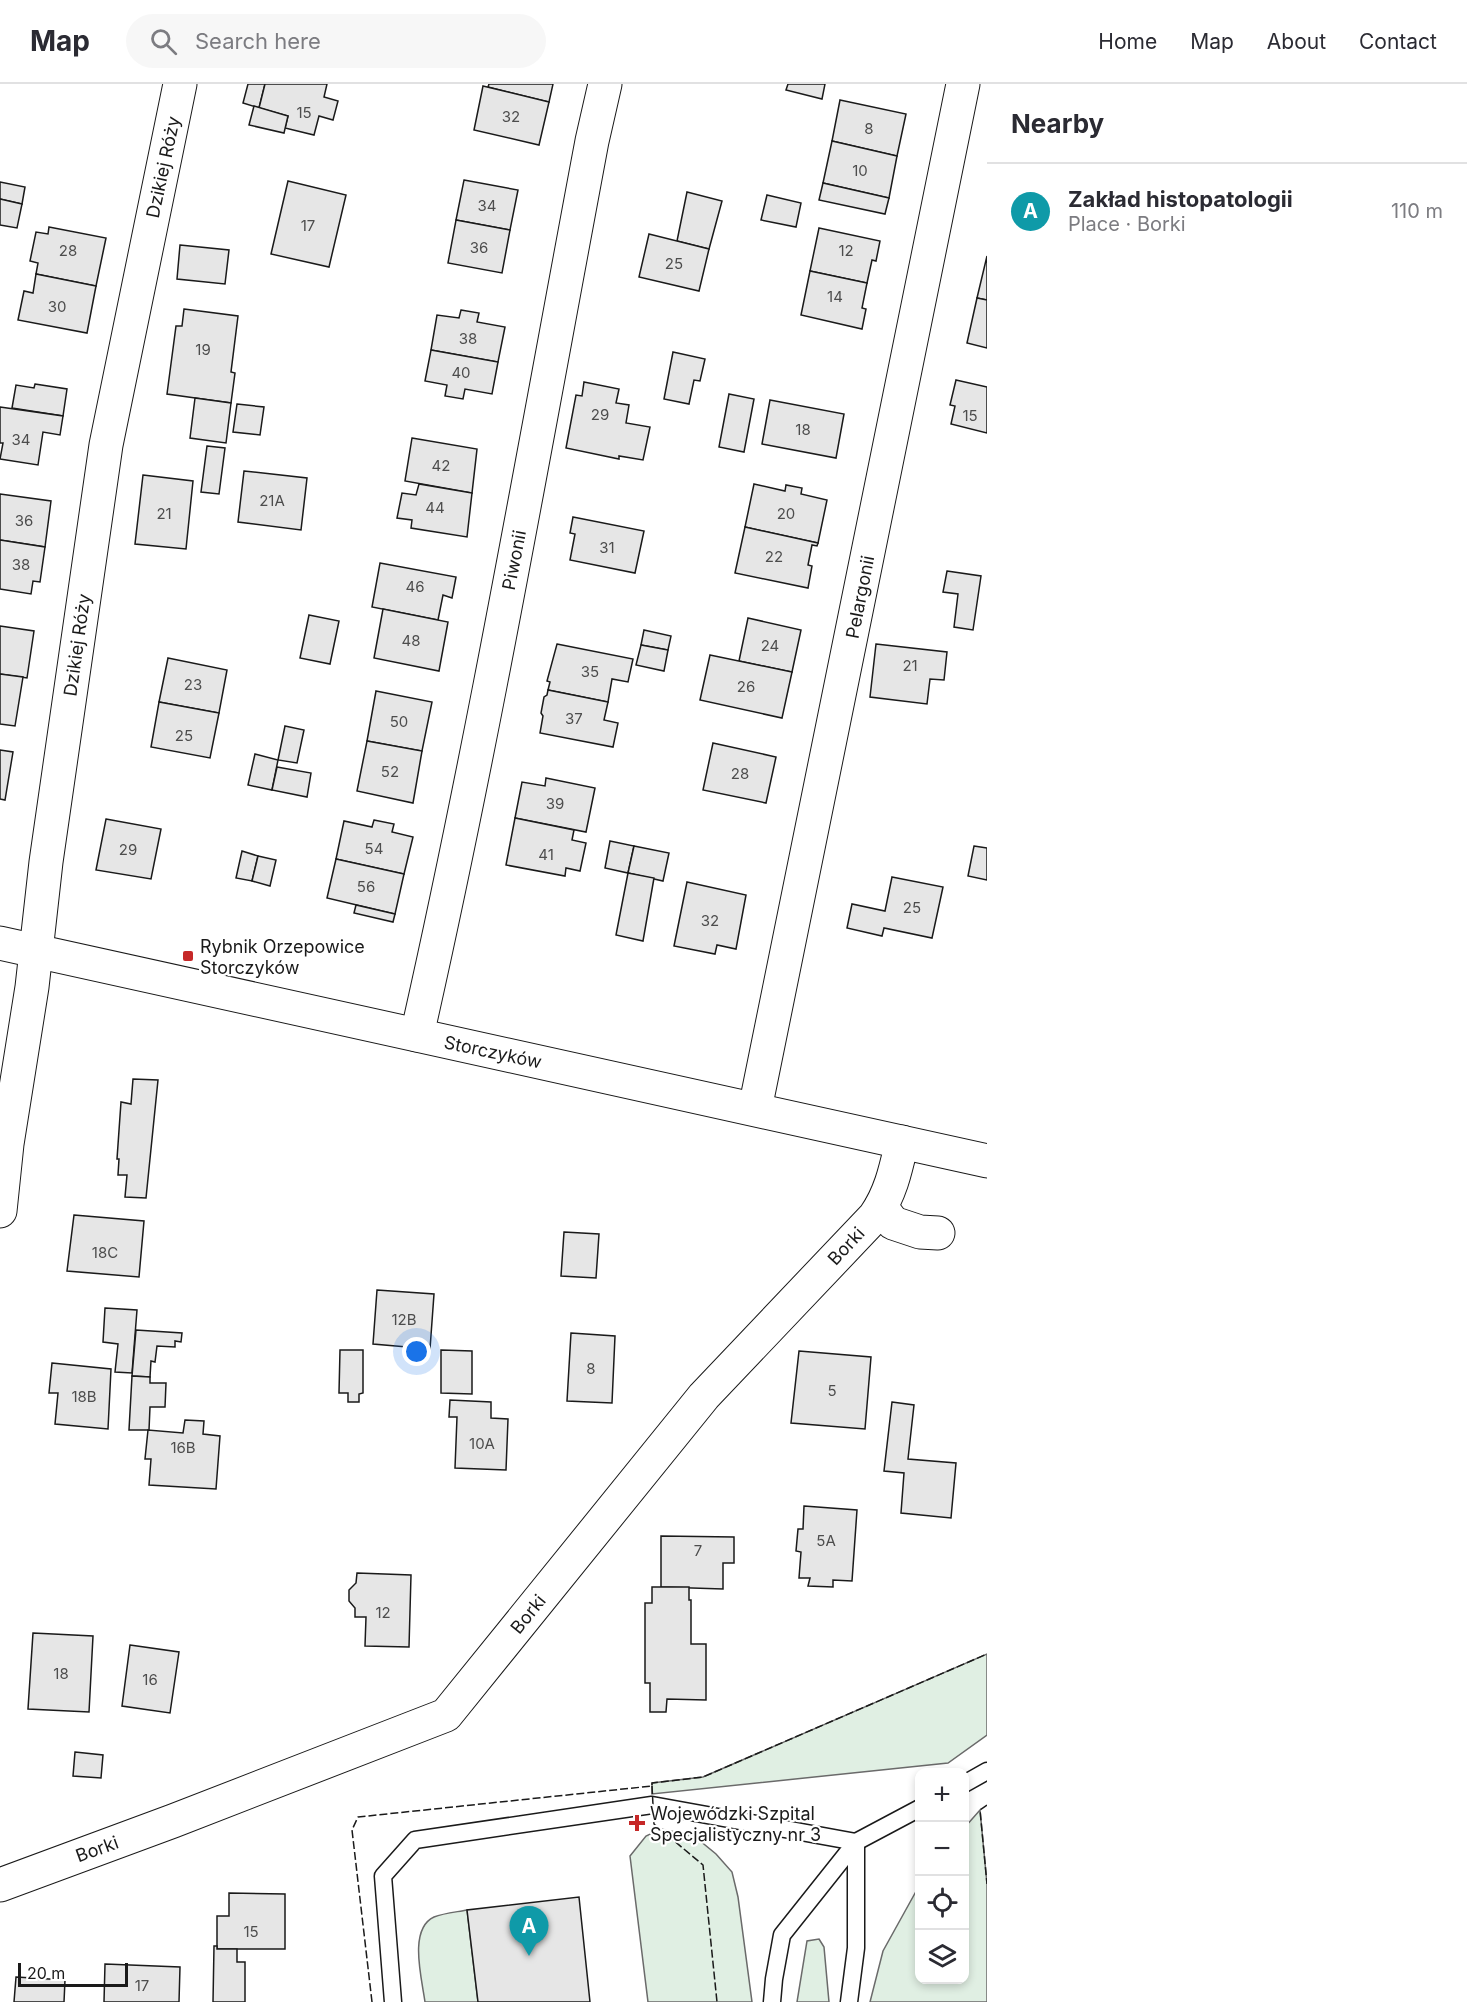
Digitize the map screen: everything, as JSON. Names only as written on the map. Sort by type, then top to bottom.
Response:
[{"type":"street","name":"Dzikiej Róży","points":[[0,1211],[7,1144],[32,987],[45,873],[106,445],[180,84]]},
{"type":"street","name":"Piwonii","points":[[417,1035],[478,752],[605,84]]},
{"type":"street","name":"Pelargonii","points":[[755,1109],[963,84]]},
{"type":"street","name":"Storczyków","points":[[0,942],[987,1161]]},
{"type":"street","name":"Borki","points":[[0,1885],[173,1821],[446,1715],[704,1396],[881,1207],[894,1178],[902,1142]]},
{"type":"street","points":[[881,1207],[893,1223],[920,1232],[938,1233]]},
{"type":"lane","points":[[969,1781],[987,1771]]},
{"type":"lane","points":[[393,2002],[383,1876],[415,1840],[652,1805],[856,1842]]},
{"type":"lane","points":[[772,2002],[782,1935],[856,1842],[915,1811]]},
{"type":"lane","points":[[849,2002],[856,1947],[856,1842]]},
{"type":"green space","points":[[987,1654],[987,1735],[948,1763],[652,1794],[652,1783],[703,1777]]},
{"type":"green space","points":[[980,1810],[987,1884],[987,2002],[870,2002],[883,1951],[915,1893],[915,1984],[969,1984],[969,1822]]},
{"type":"green space","points":[[661,1829],[694,1836],[716,1854],[732,1872],[738,1897],[752,2002],[648,2002],[630,1856],[646,1836]]},
{"type":"green space","points":[[467,1910],[478,2002],[425,2002],[419,1955],[421,1932],[426,1923],[434,1917]]},
{"type":"green space","points":[[819,1939],[824,1947],[829,2002],[797,2002],[807,1941]]},
{"type":"building","points":[[248,84],[265,84],[259,108],[243,103]]},
{"type":"building","points":[[265,84],[327,84],[324,97],[338,101],[333,120],[319,116],[314,135],[285,128],[288,116],[259,108]]},
{"type":"building","points":[[489,84],[553,84],[549,102],[488,87]]},
{"type":"building","points":[[788,84],[825,84],[822,99],[786,90]]},
{"type":"building","points":[[483,86],[549,102],[539,145],[474,130]]},
{"type":"building","points":[[840,100],[906,114],[897,156],[832,141]]},
{"type":"building","points":[[254,106],[288,116],[284,133],[249,125]]},
{"type":"building","points":[[832,141],[897,156],[889,198],[823,183]]},
{"type":"building","points":[[464,180],[518,190],[510,230],[456,220]]},
{"type":"building","points":[[288,181],[346,195],[329,267],[271,254]]},
{"type":"building","points":[[0,182],[25,187],[22,204],[0,199]]},
{"type":"building","points":[[823,183],[889,198],[885,214],[819,200]]},
{"type":"building","points":[[687,192],[722,201],[709,249],[677,241]]},
{"type":"building","points":[[767,195],[801,203],[796,227],[761,220]]},
{"type":"building","points":[[0,199],[22,204],[17,228],[0,225]]},
{"type":"building","points":[[456,220],[510,230],[502,273],[448,263]]},
{"type":"building","points":[[49,227],[106,238],[96,286],[36,274],[38,263],[30,261],[36,232],[48,234]]},
{"type":"building","points":[[819,228],[880,241],[876,261],[872,260],[867,283],[810,271]]},
{"type":"building","points":[[649,234],[709,249],[699,291],[639,277]]},
{"type":"building","points":[[180,245],[229,250],[225,284],[177,279]]},
{"type":"building","points":[[987,256],[987,300],[977,298]]},
{"type":"building","points":[[810,271],[867,283],[862,308],[866,309],[862,329],[801,315]]},
{"type":"building","points":[[36,274],[96,286],[87,333],[18,320],[24,291],[33,293]]},
{"type":"building","points":[[977,298],[987,300],[987,348],[967,343]]},
{"type":"building","points":[[184,309],[238,316],[231,372],[235,373],[231,403],[167,394],[176,326],[182,326]]},
{"type":"building","points":[[461,310],[479,313],[477,322],[505,327],[498,362],[431,350],[437,315],[459,318]]},
{"type":"building","points":[[431,350],[498,362],[492,394],[465,389],[463,399],[445,396],[447,385],[425,381]]},
{"type":"building","points":[[673,352],[705,359],[700,381],[694,380],[689,404],[664,399]]},
{"type":"building","points":[[956,380],[987,387],[987,433],[951,424],[955,406],[950,405]]},
{"type":"building","points":[[584,382],[619,389],[616,403],[629,405],[626,423],[650,427],[643,460],[619,456],[619,459],[566,448],[576,395],[582,396]]},
{"type":"building","points":[[35,384],[67,389],[63,416],[12,408],[16,385],[34,388]]},
{"type":"building","points":[[729,394],[754,399],[744,452],[719,447]]},
{"type":"building","points":[[195,398],[231,403],[226,443],[190,438]]},
{"type":"building","points":[[770,400],[844,414],[836,458],[762,444]]},
{"type":"building","points":[[237,404],[264,407],[260,435],[233,432]]},
{"type":"building","points":[[0,407],[63,416],[60,435],[43,432],[38,465],[0,459],[3,443],[0,443]]},
{"type":"building","points":[[412,438],[477,449],[472,493],[405,481]]},
{"type":"building","points":[[207,446],[225,448],[219,494],[201,492]]},
{"type":"building","points":[[244,471],[307,478],[301,530],[238,522]]},
{"type":"building","points":[[143,475],[193,481],[186,549],[135,544]]},
{"type":"building","points":[[419,484],[472,493],[467,537],[411,528],[412,520],[397,518],[402,493],[416,495]]},
{"type":"building","points":[[754,484],[785,491],[786,485],[802,488],[801,494],[827,500],[818,543],[745,527]]},
{"type":"building","points":[[0,494],[51,501],[45,547],[0,540]]},
{"type":"building","points":[[573,517],[644,531],[635,573],[570,560],[575,534],[570,533]]},
{"type":"building","points":[[745,527],[818,543],[817,546],[812,545],[808,565],[812,566],[808,588],[735,573]]},
{"type":"building","points":[[0,540],[45,547],[40,582],[33,581],[31,594],[0,589]]},
{"type":"building","points":[[380,563],[456,577],[452,598],[443,595],[438,620],[372,607]]},
{"type":"building","points":[[947,571],[981,576],[973,630],[954,627],[958,594],[943,592]]},
{"type":"building","points":[[383,609],[448,622],[439,671],[374,658]]},
{"type":"building","points":[[309,615],[339,621],[330,664],[300,658]]},
{"type":"building","points":[[748,618],[801,630],[792,672],[739,661]]},
{"type":"building","points":[[0,626],[34,631],[27,678],[0,674]]},
{"type":"building","points":[[644,630],[671,636],[668,650],[641,645]]},
{"type":"building","points":[[557,644],[633,659],[628,682],[612,679],[608,702],[548,690],[550,682],[547,681]]},
{"type":"building","points":[[876,644],[947,652],[944,680],[930,679],[927,704],[870,697]]},
{"type":"building","points":[[641,645],[668,650],[664,671],[636,665]]},
{"type":"building","points":[[710,655],[792,672],[782,718],[700,700]]},
{"type":"building","points":[[168,658],[227,670],[219,713],[159,702]]},
{"type":"building","points":[[0,674],[23,677],[15,726],[0,724]]},
{"type":"building","points":[[548,690],[608,702],[604,720],[618,723],[613,747],[540,733],[543,716],[541,713]]},
{"type":"building","points":[[376,691],[432,702],[422,751],[367,741]]},
{"type":"building","points":[[159,702],[219,713],[210,758],[151,747]]},
{"type":"building","points":[[285,726],[304,730],[297,763],[278,760]]},
{"type":"building","points":[[367,741],[422,751],[413,803],[357,791]]},
{"type":"building","points":[[713,743],[776,757],[766,803],[703,790]]},
{"type":"building","points":[[0,750],[13,752],[5,800],[0,799]]},
{"type":"building","points":[[255,754],[278,760],[272,790],[248,785]]},
{"type":"building","points":[[277,767],[311,773],[307,797],[272,790]]},
{"type":"building","points":[[546,778],[595,788],[586,832],[515,818],[522,782],[545,786]]},
{"type":"building","points":[[515,818],[574,830],[572,840],[586,843],[580,871],[566,868],[565,876],[506,865]]},
{"type":"building","points":[[106,819],[161,829],[151,879],[96,870]]},
{"type":"building","points":[[374,820],[394,824],[392,832],[413,837],[404,874],[336,859],[344,821],[372,827]]},
{"type":"building","points":[[610,841],[634,846],[628,873],[605,868]]},
{"type":"building","points":[[634,846],[669,853],[663,881],[628,873]]},
{"type":"building","points":[[974,846],[987,848],[987,880],[968,876]]},
{"type":"building","points":[[242,851],[258,856],[252,881],[236,878]]},
{"type":"building","points":[[258,856],[276,860],[270,886],[252,881]]},
{"type":"building","points":[[336,859],[404,874],[395,914],[327,898]]},
{"type":"building","points":[[628,873],[654,878],[643,941],[616,935]]},
{"type":"building","points":[[892,877],[943,887],[932,938],[884,928],[882,936],[847,928],[852,904],[885,911]]},
{"type":"building","points":[[687,882],[746,895],[736,949],[717,945],[715,954],[674,946]]},
{"type":"building","points":[[356,905],[395,914],[393,922],[354,913]]},
{"type":"building","points":[[133,1079],[158,1080],[146,1198],[125,1197],[127,1175],[118,1175],[121,1102],[131,1104]]},
{"type":"building","points":[[74,1215],[144,1221],[139,1277],[67,1271]]},
{"type":"building","points":[[564,1232],[599,1234],[596,1278],[561,1276]]},
{"type":"building","points":[[377,1290],[434,1294],[430,1349],[373,1344]]},
{"type":"building","points":[[105,1308],[137,1310],[132,1373],[115,1372],[118,1344],[103,1342]]},
{"type":"building","points":[[136,1330],[182,1333],[181,1342],[175,1341],[175,1347],[157,1346],[155,1362],[151,1361],[150,1377],[132,1376]]},
{"type":"building","points":[[571,1333],[615,1336],[612,1403],[567,1401]]},
{"type":"building","points":[[340,1350],[363,1350],[363,1393],[359,1394],[359,1402],[348,1402],[348,1393],[339,1393]]},
{"type":"building","points":[[441,1350],[472,1351],[472,1394],[441,1393]]},
{"type":"building","points":[[799,1351],[871,1357],[865,1429],[791,1423]]},
{"type":"building","points":[[52,1363],[111,1369],[108,1429],[55,1424],[58,1393],[49,1393]]},
{"type":"building","points":[[132,1376],[150,1377],[150,1383],[166,1383],[165,1407],[150,1407],[149,1430],[129,1430]]},
{"type":"building","points":[[450,1400],[491,1402],[491,1418],[508,1419],[506,1470],[455,1468],[457,1417],[449,1417]]},
{"type":"building","points":[[892,1402],[914,1405],[908,1459],[956,1463],[951,1518],[901,1513],[904,1473],[884,1471]]},
{"type":"building","points":[[185,1420],[204,1421],[203,1434],[220,1436],[216,1489],[149,1485],[151,1459],[145,1459],[148,1430],[183,1433]]},
{"type":"building","points":[[804,1506],[857,1510],[852,1581],[833,1580],[833,1587],[808,1586],[810,1578],[799,1578],[801,1552],[796,1551],[798,1529],[803,1529]]},
{"type":"building","points":[[661,1536],[734,1537],[734,1563],[723,1563],[723,1589],[661,1587]]},
{"type":"building","points":[[357,1573],[411,1575],[409,1647],[365,1646],[366,1617],[355,1617],[355,1608],[349,1601],[349,1590],[356,1583]]},
{"type":"building","points":[[652,1587],[689,1587],[691,1644],[706,1644],[706,1700],[667,1699],[666,1712],[650,1712],[650,1683],[645,1683],[645,1603],[652,1603]]},
{"type":"building","points":[[33,1633],[93,1636],[89,1712],[28,1709]]},
{"type":"building","points":[[130,1645],[179,1652],[170,1713],[122,1706]]},
{"type":"building","points":[[75,1752],[103,1755],[101,1778],[73,1776]]},
{"type":"building","points":[[229,1893],[285,1894],[285,1949],[217,1949],[217,1916],[229,1916]]},
{"type":"building","points":[[579,1897],[590,2002],[478,2002],[467,1910]]},
{"type":"building","points":[[214,1946],[217,1946],[217,1949],[237,1949],[237,1962],[245,1962],[245,2002],[213,2002]]},
{"type":"building","points":[[105,1964],[180,1967],[179,2002],[104,2002]]},
{"type":"building","points":[[16,1977],[65,1980],[64,2002],[14,2002]]},
{"type":"fence","points":[[372,2002],[352,1830],[358,1817],[652,1786],[652,1783],[703,1777],[987,1654]]},
{"type":"fence","points":[[652,1786],[654,1824],[703,1865],[717,2002]]},
{"type":"fence","points":[[987,1805],[980,1810],[987,1884]]},
{"type":"place","name":"Rybnik Orzepowice Storczyków","points":[[188,956]]},
{"type":"place","name":"Wojewódzki Szpital Specjalistyczny nr 3","points":[[637,1823]]},
{"type":"place","name":"Zakład histopatologii","points":[[529,1956]]}]
